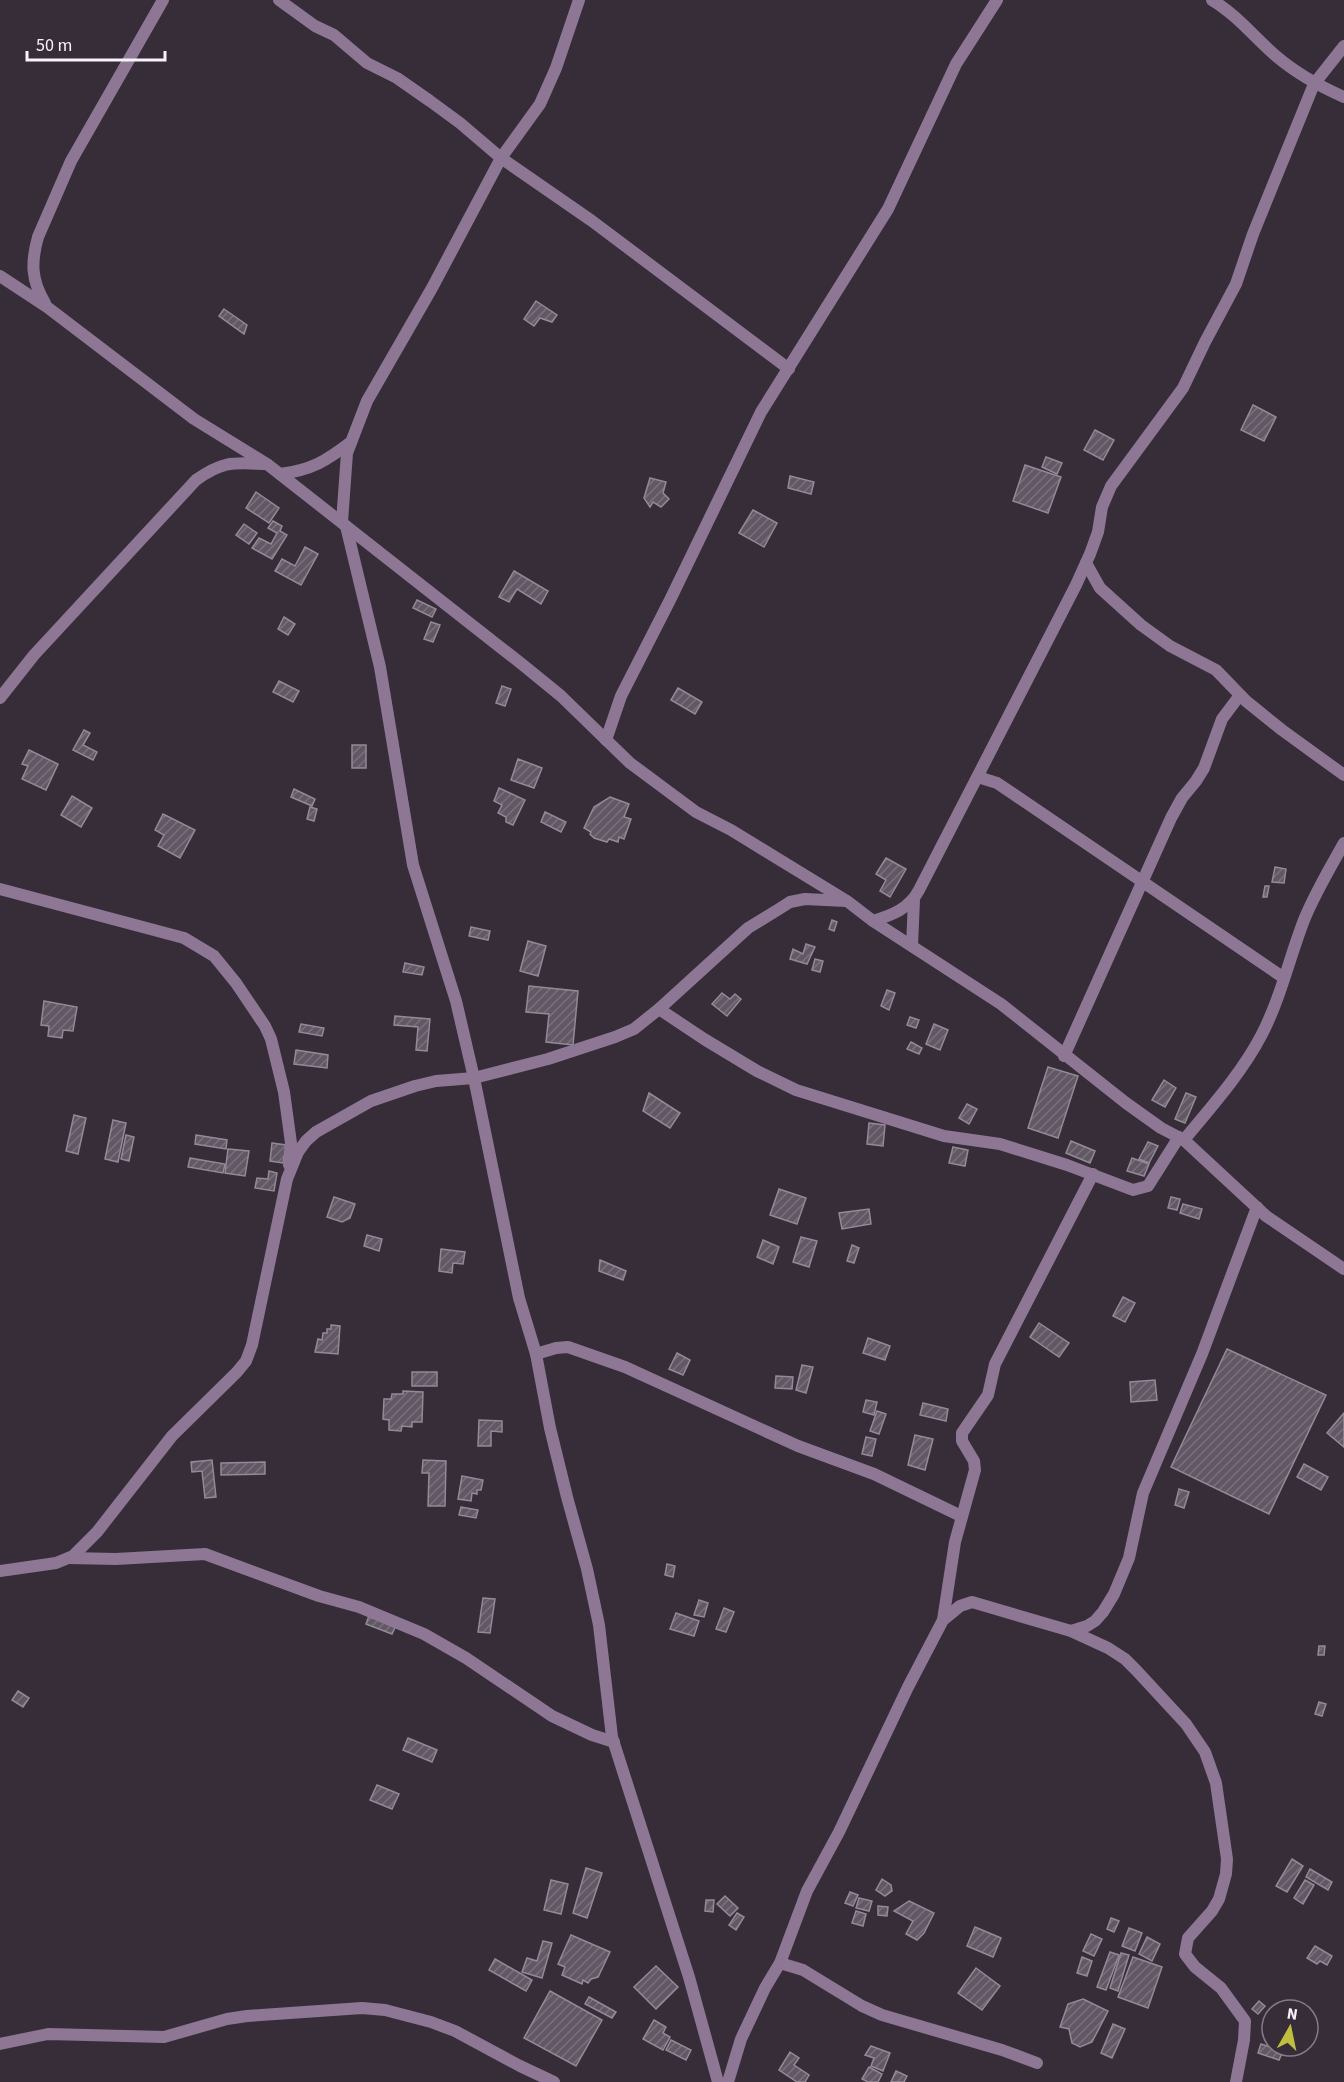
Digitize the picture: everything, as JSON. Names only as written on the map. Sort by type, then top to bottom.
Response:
[{"type":"street","points":[[48,307],[36,288],[34,273],[38,237],[71,161],[163,0]]},
{"type":"street","points":[[279,0],[315,26],[334,35],[367,63],[397,78],[430,101],[501,158],[592,221],[789,369]]},
{"type":"street","points":[[579,0],[548,88],[540,104],[501,158],[432,288],[367,401],[351,442],[344,471],[344,524],[380,667],[413,865],[456,1001],[519,1298],[536,1354],[550,1428],[587,1569],[599,1625],[614,1742],[689,1977],[718,2082]]},
{"type":"street","points":[[606,740],[621,696],[761,412],[888,208],[956,64],[997,0]]},
{"type":"street","points":[[1212,0],[1228,10],[1276,56],[1314,84],[1344,98]]},
{"type":"street","points":[[912,946],[914,900],[1086,563],[1098,532],[1102,507],[1111,486],[1183,388],[1236,284],[1253,234],[1314,84],[1344,46]]},
{"type":"street","points":[[0,276],[48,307],[194,419],[280,474],[523,664],[561,696],[630,764],[696,812],[731,830],[847,901],[873,921],[1001,1004],[1126,1103],[1161,1128],[1182,1138],[1266,1216],[1344,1269]]},
{"type":"street","points":[[280,474],[306,470],[321,464],[351,442]]},
{"type":"street","points":[[0,698],[34,655],[196,480],[217,466],[227,463],[267,464]]},
{"type":"street","points":[[1086,563],[1100,588],[1141,625],[1170,646],[1216,670],[1240,695],[1282,730],[1344,775]]},
{"type":"street","points":[[1064,1056],[1142,881],[1182,798],[1204,768],[1226,711],[1240,695]]},
{"type":"street","points":[[978,777],[996,783],[1009,791],[1284,978]]},
{"type":"street","points":[[659,1009],[748,1066],[796,1090],[905,1126],[944,1136],[1000,1144],[1093,1174],[1126,1188],[1141,1189],[1148,1186],[1182,1138],[1235,1076],[1259,1040],[1269,1020],[1314,897],[1344,843]]},
{"type":"street","points":[[0,889],[184,938],[214,956],[236,983],[265,1026],[270,1039],[284,1092],[289,1132],[289,1173]]},
{"type":"street","points":[[0,1571],[56,1563],[69,1558],[97,1532],[172,1436],[246,1361],[252,1345],[289,1173],[298,1152],[316,1132],[371,1101],[436,1081],[474,1078],[548,1059],[634,1029],[748,928],[790,902],[805,899],[847,901]]},
{"type":"street","points":[[873,921],[892,915],[914,900]]},
{"type":"street","points":[[728,2082],[744,2031],[780,1963],[807,1891],[839,1832],[908,1687],[943,1620],[955,1542],[975,1465],[973,1457],[962,1441],[962,1433],[988,1395],[995,1364],[1093,1174]]},
{"type":"street","points":[[1071,1631],[1095,1621],[1114,1594],[1129,1558],[1143,1493],[1202,1354],[1257,1207]]},
{"type":"street","points":[[536,1354],[568,1347],[626,1367],[798,1446],[874,1474],[961,1516]]},
{"type":"street","points":[[69,1558],[116,1559],[205,1554],[319,1596],[359,1607],[424,1634],[466,1658],[552,1716],[592,1735],[614,1742]]},
{"type":"street","points":[[943,1620],[960,1606],[972,1602],[1071,1631],[1108,1648],[1125,1659],[1186,1724],[1205,1752],[1216,1783],[1227,1859],[1226,1874],[1219,1899],[1212,1911],[1188,1938],[1185,1954],[1195,1967],[1221,1988],[1245,2021],[1236,2082]]},
{"type":"street","points":[[780,1963],[803,1970],[862,2006],[882,2015],[1002,2050],[1037,2063]]},
{"type":"street","points":[[0,2044],[48,2034],[164,2037],[227,2019],[247,2016],[362,2008],[385,2010],[455,2031],[554,2082]]},
{"type":"building","points":[[536,301],[557,315],[552,322],[540,318],[534,326],[524,319]]},
{"type":"building","points":[[224,309],[247,325],[244,334],[219,316]]},
{"type":"building","points":[[1253,405],[1276,417],[1264,441],[1241,430]]},
{"type":"building","points":[[1095,430],[1114,440],[1103,460],[1084,450]]},
{"type":"building","points":[[1046,457],[1062,463],[1057,474],[1042,467]]},
{"type":"building","points":[[1025,465],[1061,477],[1048,513],[1013,501]]},
{"type":"building","points":[[790,476],[814,482],[811,494],[788,488]]},
{"type":"building","points":[[650,478],[666,482],[663,493],[669,499],[661,507],[653,502],[650,507],[644,498]]},
{"type":"building","points":[[256,492],[279,508],[269,523],[246,508]]},
{"type":"building","points":[[753,510],[777,523],[764,547],[739,533]]},
{"type":"building","points":[[273,521],[282,526],[280,531],[287,535],[272,559],[252,548],[259,538],[271,544],[277,533],[268,528]]},
{"type":"building","points":[[244,524],[257,533],[249,544],[236,535]]},
{"type":"building","points":[[305,547],[318,554],[301,585],[275,571],[282,559],[295,566]]},
{"type":"building","points":[[514,571],[548,591],[541,604],[517,589],[509,602],[499,597]]},
{"type":"building","points":[[417,600],[436,609],[432,617],[413,608]]},
{"type":"building","points":[[284,617],[295,624],[288,635],[278,629]]},
{"type":"building","points":[[431,622],[440,625],[433,642],[424,639]]},
{"type":"building","points":[[279,681],[299,691],[293,702],[273,692]]},
{"type":"building","points":[[502,686],[511,689],[505,706],[496,703]]},
{"type":"building","points":[[678,688],[702,702],[695,714],[671,700]]},
{"type":"building","points":[[84,730],[90,733],[83,745],[97,752],[93,760],[73,750]]},
{"type":"building","points":[[352,745],[366,745],[366,768],[352,768]]},
{"type":"building","points":[[29,750],[58,764],[46,790],[22,779],[28,766],[22,764]]},
{"type":"building","points":[[518,759],[542,768],[534,788],[511,780]]},
{"type":"building","points":[[499,788],[525,800],[513,825],[506,822],[506,817],[498,813],[502,805],[494,801]]},
{"type":"building","points":[[294,789],[315,799],[312,806],[291,797]]},
{"type":"building","points":[[72,796],[92,808],[81,827],[61,815]]},
{"type":"building","points":[[610,797],[629,804],[624,817],[631,819],[624,839],[619,837],[618,842],[609,839],[607,842],[594,838],[591,832],[584,828],[594,807]]},
{"type":"building","points":[[310,807],[317,809],[314,821],[307,819]]},
{"type":"building","points":[[545,812],[566,822],[561,832],[541,822]]},
{"type":"building","points":[[163,814],[195,830],[180,858],[158,846],[164,835],[155,830]]},
{"type":"building","points":[[886,858],[906,869],[890,897],[880,891],[886,880],[876,874]]},
{"type":"building","points":[[1275,867],[1286,869],[1284,883],[1272,882]]},
{"type":"building","points":[[1265,886],[1269,886],[1267,897],[1263,897]]},
{"type":"building","points":[[832,920],[837,922],[834,931],[829,929]]},
{"type":"building","points":[[471,927],[490,931],[488,940],[469,936]]},
{"type":"building","points":[[528,941],[546,946],[538,976],[520,971]]},
{"type":"building","points":[[806,944],[815,947],[807,964],[790,959],[793,949],[803,954]]},
{"type":"building","points":[[815,959],[823,961],[820,972],[812,970]]},
{"type":"building","points":[[405,963],[424,967],[422,975],[403,972]]},
{"type":"building","points":[[529,986],[578,991],[573,1045],[546,1042],[549,1014],[526,1012]]},
{"type":"building","points":[[887,990],[895,993],[889,1010],[881,1006]]},
{"type":"building","points":[[722,993],[730,999],[735,994],[741,999],[727,1016],[712,1004]]},
{"type":"building","points":[[44,1001],[77,1007],[73,1031],[63,1030],[62,1038],[48,1036],[49,1026],[41,1025]]},
{"type":"building","points":[[395,1016],[430,1019],[427,1051],[416,1050],[418,1027],[394,1025]]},
{"type":"building","points":[[910,1017],[919,1020],[916,1028],[907,1025]]},
{"type":"building","points":[[301,1024],[324,1028],[322,1036],[299,1032]]},
{"type":"building","points":[[934,1024],[948,1030],[940,1050],[926,1044]]},
{"type":"building","points":[[911,1042],[922,1048],[919,1054],[907,1049]]},
{"type":"building","points":[[296,1050],[328,1055],[327,1068],[294,1064]]},
{"type":"building","points":[[1048,1067],[1078,1076],[1058,1138],[1028,1128]]},
{"type":"building","points":[[1164,1080],[1176,1088],[1165,1107],[1152,1100]]},
{"type":"building","points":[[649,1093],[680,1113],[670,1128],[643,1111]]},
{"type":"building","points":[[1186,1093],[1196,1097],[1185,1123],[1175,1119]]},
{"type":"building","points":[[967,1104],[977,1109],[969,1124],[959,1118]]},
{"type":"building","points":[[74,1115],[86,1118],[78,1154],[66,1151]]},
{"type":"building","points":[[113,1120],[126,1123],[118,1162],[105,1159]]},
{"type":"building","points":[[869,1123],[885,1125],[883,1146],[867,1144]]},
{"type":"building","points":[[126,1135],[134,1137],[129,1161],[121,1159]]},
{"type":"building","points":[[196,1135],[227,1140],[226,1149],[195,1144]]},
{"type":"building","points":[[1071,1141],[1095,1151],[1090,1163],[1066,1153]]},
{"type":"building","points":[[1148,1142],[1158,1146],[1149,1163],[1139,1159]]},
{"type":"building","points":[[272,1143],[286,1145],[283,1163],[270,1161]]},
{"type":"building","points":[[953,1147],[968,1150],[965,1166],[949,1163]]},
{"type":"building","points":[[228,1149],[249,1151],[245,1176],[225,1173]]},
{"type":"building","points":[[190,1158],[225,1164],[223,1173],[188,1167]]},
{"type":"building","points":[[1132,1158],[1149,1164],[1144,1176],[1127,1171]]},
{"type":"building","points":[[269,1171],[277,1173],[274,1191],[255,1188],[257,1178],[268,1179]]},
{"type":"building","points":[[779,1189],[806,1198],[797,1224],[770,1215]]},
{"type":"building","points":[[334,1197],[355,1204],[350,1218],[342,1222],[327,1217]]},
{"type":"building","points":[[1171,1197],[1180,1199],[1177,1210],[1168,1208]]},
{"type":"building","points":[[1183,1204],[1202,1209],[1199,1219],[1180,1213]]},
{"type":"building","points":[[869,1209],[871,1224],[842,1229],[839,1213]]},
{"type":"building","points":[[367,1235],[382,1239],[379,1251],[364,1246]]},
{"type":"building","points":[[801,1237],[817,1241],[809,1267],[793,1262]]},
{"type":"building","points":[[763,1240],[779,1247],[773,1264],[757,1257]]},
{"type":"building","points":[[852,1245],[859,1248],[854,1263],[847,1261]]},
{"type":"building","points":[[441,1249],[465,1252],[463,1264],[453,1263],[452,1273],[439,1271]]},
{"type":"building","points":[[600,1260],[626,1271],[623,1280],[599,1271]]},
{"type":"building","points":[[1123,1297],[1135,1303],[1125,1322],[1113,1316]]},
{"type":"building","points":[[1039,1323],[1069,1343],[1059,1357],[1030,1337]]},
{"type":"building","points":[[331,1325],[340,1326],[338,1354],[315,1352],[318,1339],[322,1340],[323,1333],[331,1329]]},
{"type":"building","points":[[868,1338],[890,1346],[885,1360],[863,1353]]},
{"type":"building","points":[[1227,1349],[1326,1395],[1269,1514],[1171,1467]]},
{"type":"building","points":[[677,1353],[690,1360],[683,1375],[669,1369]]},
{"type":"building","points":[[802,1365],[813,1367],[806,1393],[796,1390]]},
{"type":"building","points":[[412,1372],[437,1372],[437,1386],[412,1386]]},
{"type":"building","points":[[776,1376],[793,1377],[792,1389],[775,1388]]},
{"type":"building","points":[[1155,1380],[1157,1400],[1131,1402],[1130,1382]]},
{"type":"building","points":[[403,1391],[423,1392],[422,1422],[412,1422],[412,1427],[402,1426],[401,1431],[389,1430],[389,1420],[383,1419],[384,1399],[391,1399],[392,1394],[403,1394]]},
{"type":"building","points":[[866,1400],[877,1402],[874,1415],[863,1412]]},
{"type":"building","points":[[923,1403],[948,1409],[946,1421],[920,1415]]},
{"type":"building","points":[[877,1411],[886,1414],[879,1434],[870,1431]]},
{"type":"building","points":[[1344,1413],[1344,1447],[1327,1433]]},
{"type":"building","points":[[479,1420],[502,1421],[502,1432],[491,1431],[491,1446],[478,1446]]},
{"type":"building","points":[[915,1435],[933,1439],[925,1470],[908,1465]]},
{"type":"building","points":[[866,1437],[876,1439],[872,1456],[862,1454]]},
{"type":"building","points":[[212,1460],[216,1497],[205,1498],[202,1471],[192,1472],[191,1462]]},
{"type":"building","points":[[423,1460],[446,1461],[445,1506],[428,1506],[429,1473],[422,1473]]},
{"type":"building","points":[[265,1462],[265,1474],[221,1475],[221,1463]]},
{"type":"building","points":[[1304,1464],[1328,1477],[1321,1490],[1297,1477]]},
{"type":"building","points":[[462,1476],[483,1480],[481,1490],[477,1490],[477,1494],[472,1493],[471,1501],[458,1499]]},
{"type":"building","points":[[1179,1489],[1189,1492],[1184,1508],[1175,1505]]},
{"type":"building","points":[[461,1507],[478,1510],[476,1518],[459,1515]]},
{"type":"building","points":[[667,1564],[675,1566],[673,1577],[665,1575]]},
{"type":"building","points":[[483,1598],[495,1599],[490,1633],[478,1632]]},
{"type":"building","points":[[699,1600],[708,1603],[704,1617],[694,1615]]},
{"type":"building","points":[[724,1608],[734,1612],[726,1632],[716,1629]]},
{"type":"building","points":[[371,1610],[398,1621],[392,1634],[366,1624]]},
{"type":"building","points":[[676,1613],[699,1621],[694,1636],[670,1629]]},
{"type":"building","points":[[1319,1646],[1325,1646],[1324,1655],[1318,1655]]},
{"type":"building","points":[[18,1691],[29,1698],[23,1707],[12,1700]]},
{"type":"building","points":[[1319,1702],[1326,1704],[1322,1716],[1315,1714]]},
{"type":"building","points":[[408,1738],[437,1750],[432,1762],[403,1750]]},
{"type":"building","points":[[377,1785],[399,1794],[392,1809],[370,1800]]},
{"type":"building","points":[[1292,1859],[1303,1866],[1287,1892],[1276,1886]]},
{"type":"building","points":[[586,1868],[602,1873],[587,1918],[573,1913]]},
{"type":"building","points":[[1310,1869],[1332,1882],[1328,1890],[1306,1877]]},
{"type":"building","points":[[882,1879],[891,1885],[892,1891],[885,1896],[876,1890]]},
{"type":"building","points":[[551,1880],[568,1884],[561,1914],[544,1910]]},
{"type":"building","points":[[1305,1880],[1314,1885],[1303,1904],[1294,1898]]},
{"type":"building","points":[[850,1892],[858,1895],[853,1906],[845,1903]]},
{"type":"building","points":[[725,1896],[738,1908],[730,1916],[717,1904]]},
{"type":"building","points":[[859,1898],[872,1901],[869,1911],[856,1908]]},
{"type":"building","points":[[706,1900],[714,1900],[713,1912],[705,1911]]},
{"type":"building","points":[[909,1901],[934,1913],[924,1933],[917,1940],[906,1934],[913,1921],[894,1911]]},
{"type":"building","points":[[878,1906],[888,1907],[887,1916],[878,1915]]},
{"type":"building","points":[[856,1911],[866,1914],[863,1926],[852,1923]]},
{"type":"building","points":[[737,1913],[744,1917],[736,1930],[729,1925]]},
{"type":"building","points":[[1111,1918],[1119,1921],[1114,1932],[1107,1929]]},
{"type":"building","points":[[975,1927],[1001,1938],[993,1957],[967,1946]]},
{"type":"building","points":[[1129,1928],[1142,1933],[1135,1951],[1122,1946]]},
{"type":"building","points":[[1091,1934],[1102,1939],[1094,1956],[1083,1951]]},
{"type":"building","points":[[571,1935],[610,1952],[598,1977],[591,1979],[588,1983],[583,1980],[582,1984],[562,1975],[565,1967],[558,1964]]},
{"type":"building","points":[[1147,1937],[1160,1944],[1152,1961],[1139,1954]]},
{"type":"building","points":[[543,1941],[552,1943],[542,1978],[522,1972],[527,1958],[537,1961]]},
{"type":"building","points":[[1315,1946],[1332,1956],[1327,1965],[1320,1961],[1317,1964],[1307,1958]]},
{"type":"building","points":[[1110,1952],[1119,1955],[1106,1990],[1097,1987]]},
{"type":"building","points":[[1121,1953],[1129,1955],[1118,1991],[1110,1988]]},
{"type":"building","points":[[1082,1957],[1092,1961],[1087,1976],[1077,1973]]},
{"type":"building","points":[[1133,1957],[1162,1967],[1148,2008],[1118,1997]]},
{"type":"building","points":[[495,1959],[532,1980],[526,1991],[489,1970]]},
{"type":"building","points":[[656,1966],[678,1987],[656,2009],[634,1987]]},
{"type":"building","points":[[976,1968],[1000,1986],[982,2010],[958,1993]]},
{"type":"building","points":[[550,1991],[602,2020],[576,2066],[524,2038]]},
{"type":"building","points":[[589,1997],[616,2012],[612,2018],[585,2004]]},
{"type":"building","points":[[1083,1999],[1108,2011],[1092,2042],[1080,2047],[1072,2043],[1069,2029],[1060,2027],[1068,2004]]},
{"type":"building","points":[[1259,2001],[1260,2002],[1258,2014],[1252,2009]]},
{"type":"building","points":[[654,2020],[666,2027],[663,2033],[670,2037],[663,2050],[643,2039]]},
{"type":"building","points":[[1113,2024],[1125,2029],[1112,2058],[1101,2053]]},
{"type":"building","points":[[671,2040],[691,2050],[686,2060],[666,2050]]},
{"type":"building","points":[[871,2046],[890,2053],[883,2071],[871,2066],[874,2058],[865,2055]]},
{"type":"building","points":[[790,2052],[799,2058],[794,2065],[809,2075],[805,2082],[797,2082],[779,2070]]},
{"type":"building","points":[[869,2067],[882,2074],[878,2082],[868,2082],[862,2079]]},
{"type":"building","points":[[896,2071],[907,2076],[904,2082],[891,2082]]}]
